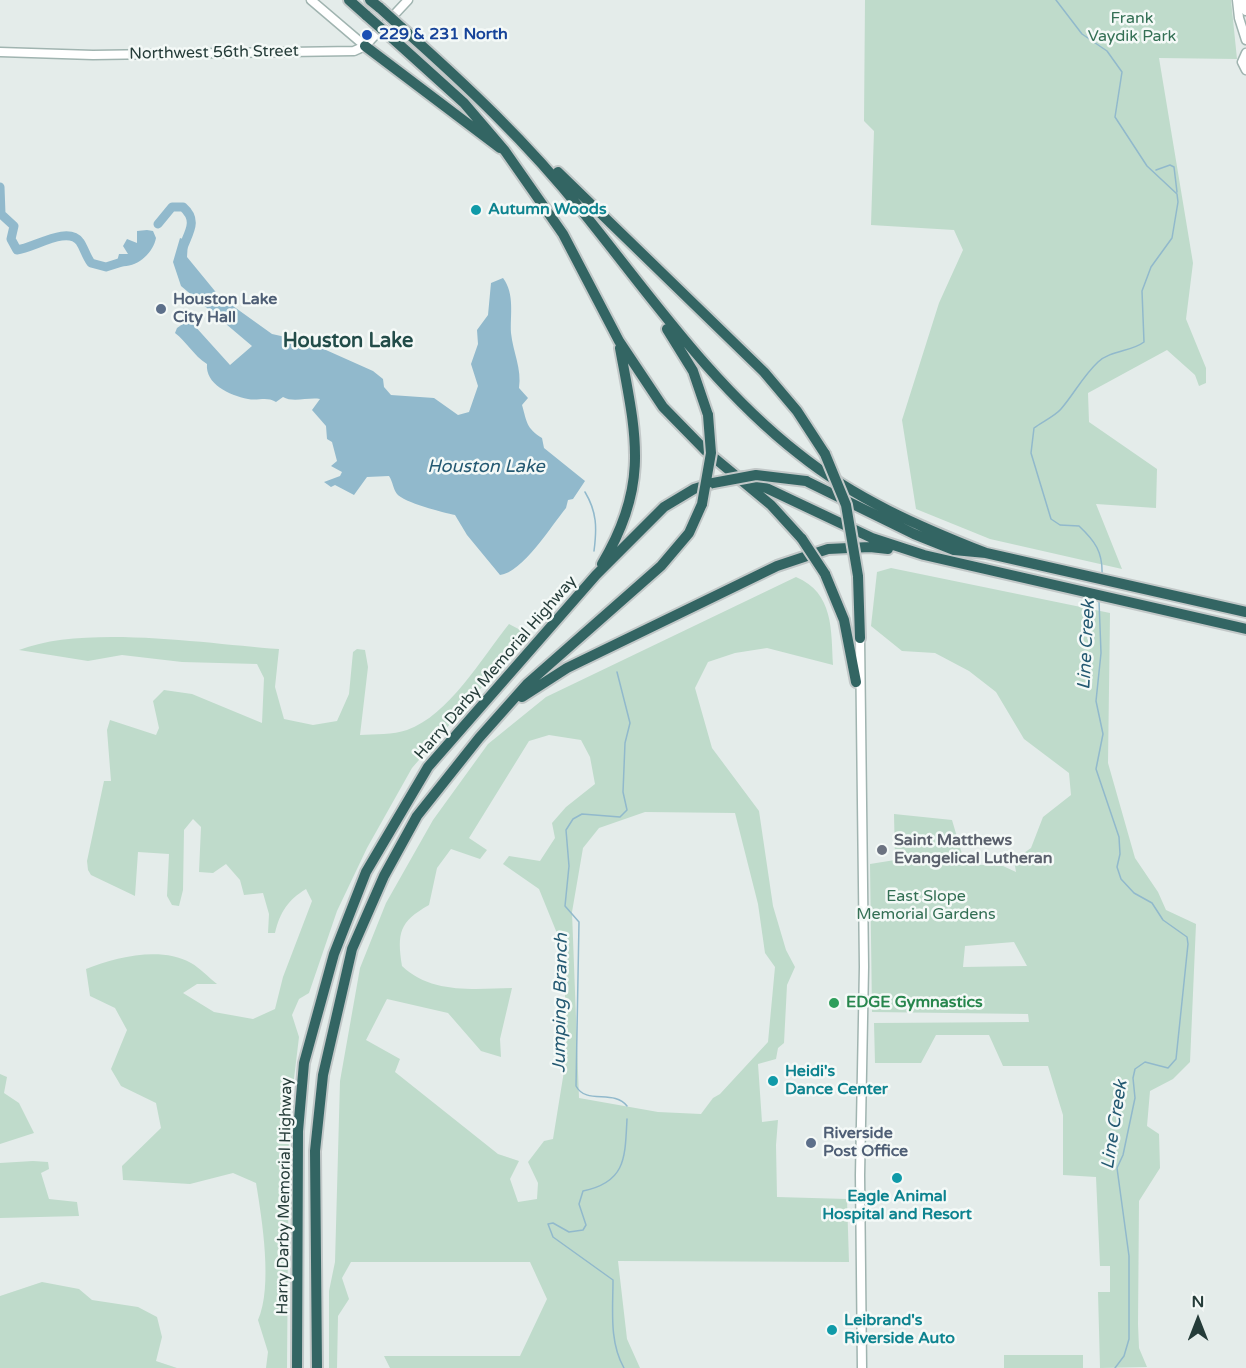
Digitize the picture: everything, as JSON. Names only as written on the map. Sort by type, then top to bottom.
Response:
[{"type":"highway","points":[[349,0],[464,103],[505,151],[563,234],[619,341],[663,407],[698,443],[771,505],[802,539],[825,574],[844,620],[856,682]]},
{"type":"highway","points":[[370,0],[465,84],[540,161],[721,382],[800,455],[861,496],[912,524],[986,554]]},
{"type":"highway","points":[[364,46],[505,151]]},
{"type":"highway","points":[[540,161],[554,168],[641,256],[764,372],[796,411],[825,454],[846,505],[858,576],[860,638]]},
{"type":"highway","name":"Harry Darby Memorial Highway","points":[[317,1368],[317,1121],[327,1055],[352,949],[384,876],[417,816],[527,684],[661,566],[689,532],[702,504],[711,453],[708,415],[693,370],[649,304],[639,284]]},
{"type":"highway","points":[[596,575],[626,520],[635,469],[632,408],[619,341]]},
{"type":"highway","points":[[733,471],[872,538],[924,555],[1120,602],[1246,629]]},
{"type":"highway","points":[[596,575],[664,507],[694,489],[756,475],[806,481],[954,550],[986,554],[1246,612]]},
{"type":"highway","points":[[507,708],[567,668],[777,566],[828,549],[870,547],[924,555]]},
{"type":"highway","name":"Harry Darby Memorial Highway","points":[[297,1368],[298,1131],[303,1075],[321,994],[348,914],[366,872],[428,767],[596,575]]},
{"type":"main road","points":[[312,0],[364,46],[408,0]]},
{"type":"main road","points":[[1237,0],[1239,18],[1246,40]]},
{"type":"main road","points":[[1245,0],[1246,11]]},
{"type":"main road","name":"Northwest 56th Street","points":[[0,52],[93,54],[354,51],[364,46]]},
{"type":"main road","points":[[1246,51],[1246,78]]},
{"type":"main road","points":[[860,638],[864,967],[860,1174],[862,1368]]},
{"type":"main road","points":[[856,682],[860,724]]},
{"type":"green space","name":"Frank Vaydik Park","points":[[865,0],[1231,0],[1237,59],[1159,58],[1193,263],[1186,319],[1206,368],[1206,383],[1199,386],[1195,375],[1167,350],[1088,393],[1089,422],[1157,469],[1156,508],[1096,504],[1122,569],[990,539],[916,509],[902,420],[939,303],[963,250],[954,230],[871,225],[874,131],[864,121]]},
{"type":"green space","name":"East Slope Memorial Gardens","points":[[891,568],[1110,613],[1108,763],[1135,858],[1158,892],[1166,910],[1196,924],[1190,1062],[1173,1079],[1150,1091],[1147,1126],[1159,1134],[1160,1168],[1139,1201],[1139,1348],[1147,1367],[1100,1368],[1098,1292],[1110,1292],[1110,1266],[1100,1266],[1096,1177],[1063,1175],[1063,1115],[1048,1066],[1003,1066],[989,1035],[936,1035],[921,1063],[875,1063],[874,1023],[1029,1022],[1028,1014],[872,1012],[870,864],[895,860],[894,814],[952,820],[965,864],[1003,866],[1016,872],[1014,860],[1031,848],[1043,817],[1071,795],[1069,773],[1024,739],[996,692],[969,671],[935,653],[902,651],[871,626],[877,572]],"holes":[[[1014,942],[1027,966],[963,967],[965,946]]]},
{"type":"green space","points":[[796,577],[818,593],[824,603],[830,626],[833,665],[767,648],[735,653],[708,662],[695,688],[712,748],[759,811],[773,906],[786,950],[795,967],[787,985],[784,1043],[778,1048],[776,1059],[758,1064],[762,1122],[778,1120],[777,1197],[847,1199],[849,1262],[618,1261],[627,1339],[640,1368],[390,1368],[384,1356],[520,1356],[547,1299],[530,1262],[351,1262],[342,1278],[349,1299],[338,1316],[337,1368],[329,1368],[329,1291],[335,1262],[340,1081],[360,968],[386,903],[433,820],[488,744],[546,697]],"holes":[[[549,735],[581,740],[590,757],[595,784],[566,807],[552,823],[555,838],[540,861],[509,856],[503,864],[539,889],[565,953],[565,1065],[553,1139],[544,1141],[528,1162],[538,1183],[537,1199],[518,1202],[510,1179],[519,1161],[498,1154],[395,1072],[400,1059],[366,1040],[387,999],[448,1013],[481,1051],[501,1057],[500,1039],[512,988],[454,988],[426,981],[413,975],[402,966],[400,937],[411,917],[429,905],[437,868],[451,849],[480,859],[487,850],[469,838],[529,741]],[[645,812],[735,813],[758,904],[765,953],[775,967],[768,1042],[720,1094],[713,1098],[701,1114],[658,1112],[579,1098],[572,912],[583,848],[599,828]]]},
{"type":"green space","points":[[509,624],[528,634],[412,768],[367,848],[337,911],[309,993],[299,999],[292,1015],[299,1037],[289,1120],[287,1368],[266,1368],[268,1352],[258,1320],[265,1290],[266,1272],[256,1183],[233,1173],[190,1184],[123,1180],[122,1166],[161,1128],[156,1103],[121,1086],[111,1069],[127,1030],[115,1008],[90,996],[86,969],[124,957],[166,955],[191,963],[217,984],[197,984],[183,993],[214,1012],[253,1019],[275,1009],[283,977],[312,901],[306,889],[286,907],[275,933],[268,933],[269,914],[263,893],[244,895],[240,880],[226,864],[213,873],[199,872],[201,827],[193,819],[184,830],[183,890],[179,906],[172,905],[167,896],[169,854],[138,852],[135,896],[91,875],[87,861],[104,781],[111,781],[107,730],[110,720],[156,735],[159,728],[153,701],[164,690],[192,694],[262,723],[264,678],[257,664],[182,662],[122,655],[88,661],[19,650],[46,642],[112,637],[183,640],[279,649],[275,687],[284,719],[313,725],[337,721],[349,694],[353,652],[357,649],[365,650],[368,667],[360,735],[384,734],[407,730],[437,712],[463,684]]},
{"type":"green space","points":[[0,1074],[7,1077],[4,1093],[19,1103],[34,1133],[0,1144]]},
{"type":"green space","points":[[48,1162],[49,1169],[41,1173],[49,1199],[77,1202],[79,1216],[0,1218],[0,1163]]},
{"type":"green space","points":[[42,1282],[79,1289],[92,1300],[138,1307],[157,1317],[162,1337],[156,1361],[177,1368],[0,1368],[0,1296]]},
{"type":"green space","points":[[1004,1355],[1083,1355],[1083,1368],[1004,1368]]},
{"type":"water","points":[[137,231],[153,231],[156,238],[147,255],[129,266],[116,265],[119,254],[128,254],[123,246],[127,239],[137,243]]},
{"type":"water","name":"Houston Lake","points":[[180,238],[188,241],[187,257],[219,296],[272,334],[308,342],[373,371],[383,379],[384,387],[391,395],[434,398],[458,415],[469,412],[478,386],[471,364],[478,344],[477,330],[488,315],[491,283],[503,278],[511,298],[511,333],[518,367],[519,388],[528,398],[522,405],[526,420],[530,428],[542,438],[544,448],[585,481],[573,499],[568,500],[566,508],[527,557],[509,572],[500,575],[467,535],[455,515],[424,507],[401,497],[397,494],[389,476],[367,477],[354,495],[335,485],[331,487],[324,482],[340,476],[342,472],[331,466],[337,461],[332,442],[327,439],[326,426],[312,410],[320,399],[291,400],[283,397],[276,402],[269,399],[248,399],[233,395],[214,383],[207,371],[207,364],[175,333],[177,328],[187,321],[193,324],[230,365],[252,346],[181,286],[173,262]]},
{"type":"waterway","name":"Line Creek","points":[[1056,0],[1082,34],[1107,51],[1122,72],[1115,117],[1147,166],[1177,194],[1178,202],[1172,238],[1151,267],[1142,291],[1144,342],[1103,358],[1088,373],[1061,409],[1034,428],[1031,453],[1051,519],[1060,525],[1079,526],[1097,548],[1102,575]]},
{"type":"waterway","name":"Line Creek","points":[[1156,170],[1170,165],[1174,167],[1177,192]]},
{"type":"waterway","name":"Jumping Branch","points":[[0,187],[1,214],[14,226],[11,239],[17,250],[67,236],[75,237],[80,242],[91,263],[106,267],[125,261]]},
{"type":"waterway","name":"Jumping Branch","points":[[158,224],[172,207],[183,207],[188,212],[191,227],[182,250]]},
{"type":"waterway","name":"Jumping Branch","points":[[585,492],[592,506],[595,520],[594,551]]},
{"type":"waterway","name":"Line Creek","points":[[1099,601],[1101,653],[1096,701],[1103,734],[1096,769],[1119,837],[1120,854],[1117,867],[1121,879],[1134,893],[1152,903],[1163,920],[1187,937],[1188,944],[1176,1059],[1168,1068],[1145,1062],[1135,1069],[1133,1078],[1135,1098],[1123,1155],[1117,1168],[1129,1256],[1129,1339],[1124,1356],[1115,1368]]},
{"type":"waterway","name":"Jumping Branch","points":[[617,672],[630,723],[625,743],[623,792],[627,810],[620,817],[582,814],[573,819],[566,830],[569,866],[565,906],[579,922],[576,1086],[586,1095],[615,1098],[627,1106]]},
{"type":"waterway","name":"Jumping Branch","points":[[624,1368],[614,1336],[613,1280],[553,1237],[548,1224],[553,1223],[569,1232],[583,1230],[586,1225],[579,1204],[583,1191],[597,1187],[615,1175],[624,1157],[627,1119]]},
{"type":"place","name":"229 & 231 North","points":[[367,35]]},
{"type":"place","name":"Autumn Woods","points":[[476,210]]},
{"type":"place","name":"Houston Lake City Hall","points":[[161,309]]},
{"type":"place","name":"Saint Matthews Evangelical Lutheran","points":[[882,850]]},
{"type":"place","name":"EDGE Gymnastics","points":[[834,1003]]},
{"type":"place","name":"Heidi's Dance Center","points":[[773,1081]]},
{"type":"place","name":"Riverside Post Office","points":[[811,1143]]},
{"type":"place","name":"Eagle Animal Hospital and Resort","points":[[897,1178]]},
{"type":"place","name":"Leibrand's Riverside Auto","points":[[832,1330]]},
{"type":"district","name":"Houston Lake","points":[[348,342]]}]
